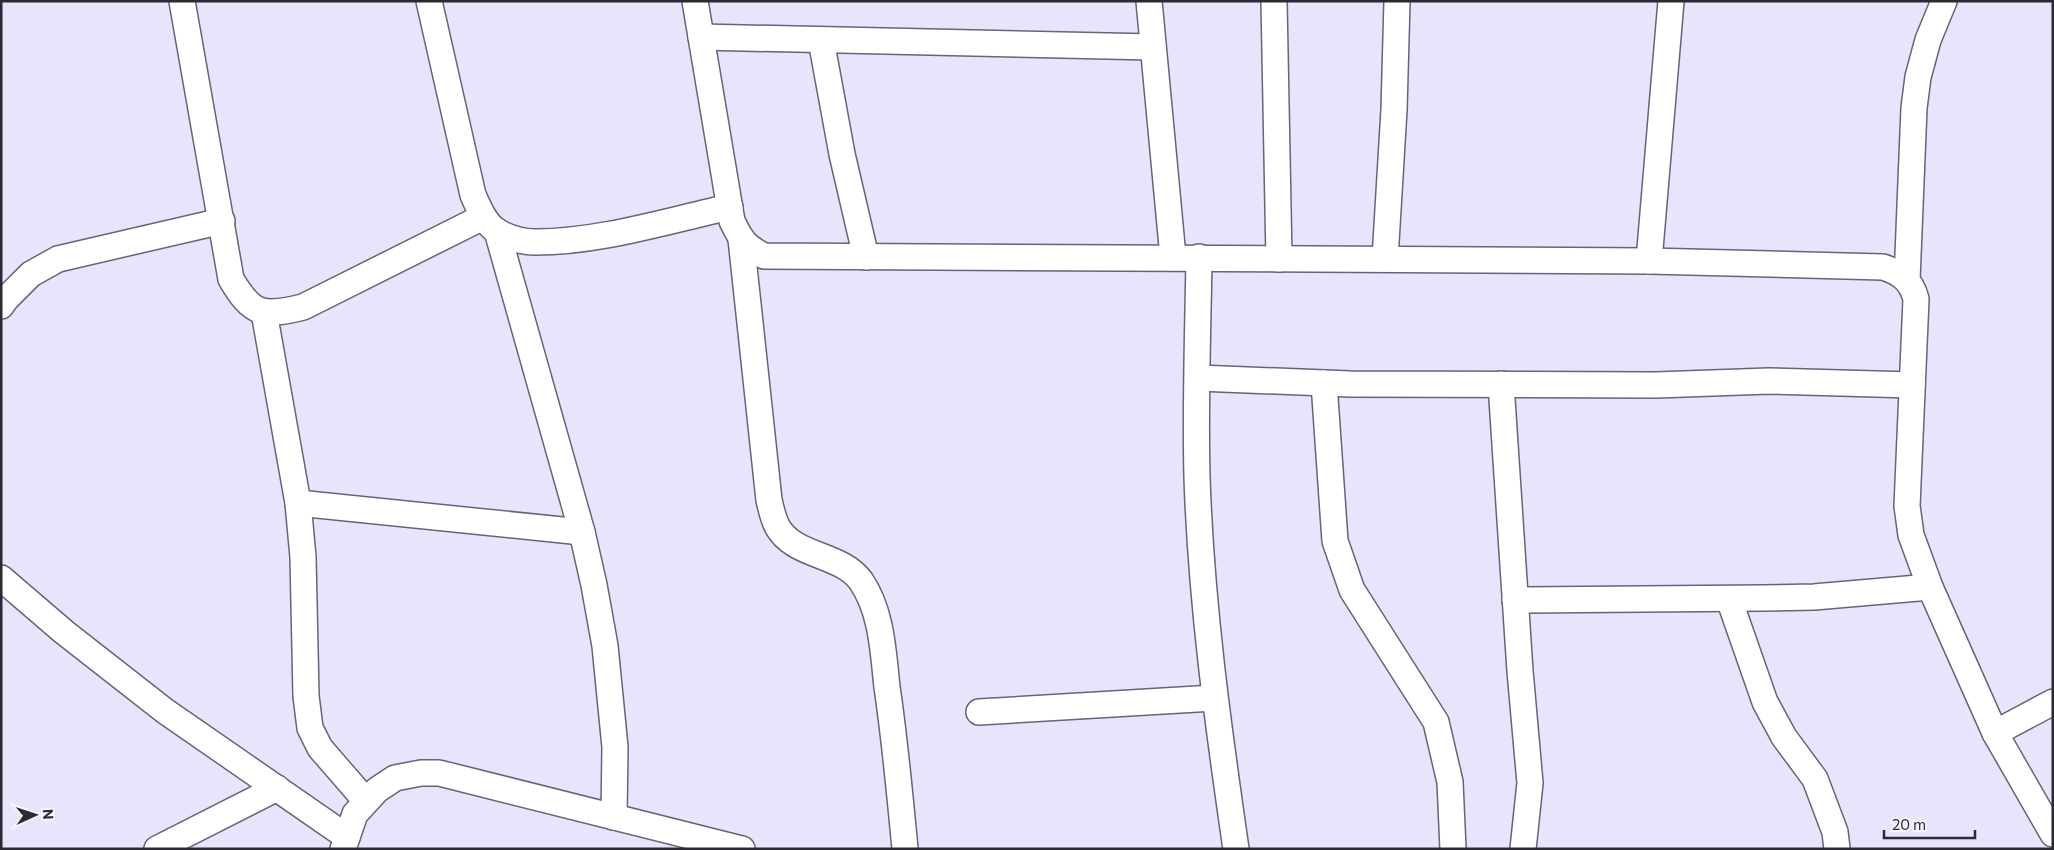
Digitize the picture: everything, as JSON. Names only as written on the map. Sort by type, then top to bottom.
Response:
[{"type":"street","points":[[182,1],[231,279],[249,306],[264,312],[284,312],[303,307],[490,224]]},
{"type":"street","points":[[429,1],[472,195],[490,224],[582,532],[605,646],[615,747],[614,817]]},
{"type":"street","points":[[695,1],[732,221],[740,239],[769,500],[778,528],[795,544],[846,567],[860,580],[879,622],[895,747],[905,849]]},
{"type":"street","points":[[1149,1],[1173,257]]},
{"type":"street","points":[[1274,1],[1279,259]]},
{"type":"street","points":[[1385,259],[1394,110],[1397,1]]},
{"type":"street","points":[[1649,261],[1671,1]]},
{"type":"street","points":[[1907,280],[1914,108],[1918,77],[1928,40],[1944,1]]},
{"type":"street","points":[[701,37],[1153,46]]},
{"type":"street","points":[[821,40],[842,154],[866,257]]},
{"type":"street","points":[[490,224],[516,240],[534,242],[599,235],[730,207]]},
{"type":"street","points":[[1,306],[31,274],[58,260],[222,221]]},
{"type":"street","points":[[740,239],[751,249],[764,256],[1649,261],[1883,267],[1898,272],[1907,280],[1913,289],[1916,299],[1907,506],[1911,535],[1930,587],[1995,733],[2053,834]]},
{"type":"street","points":[[1199,258],[1197,476],[1204,607],[1214,698],[1236,849]]},
{"type":"street","points":[[264,312],[298,503],[303,557],[306,696],[310,728],[320,748],[366,801]]},
{"type":"street","points":[[1198,378],[1324,383],[1656,385],[1769,381],[1912,385]]},
{"type":"street","points":[[1324,383],[1335,541],[1352,590],[1436,722],[1450,782],[1453,849]]},
{"type":"street","points":[[1501,384],[1515,600],[1530,783],[1523,849]]},
{"type":"street","points":[[298,503],[582,532]]},
{"type":"street","points":[[1,578],[64,632],[166,711],[277,788],[345,843],[354,814],[377,790],[395,778],[421,773],[439,773],[742,849]]},
{"type":"street","points":[[1515,600],[1730,599],[1814,596],[1930,587]]},
{"type":"street","points":[[1730,599],[1765,702],[1784,737],[1815,779],[1835,832],[1837,849]]},
{"type":"street","points":[[979,712],[1214,698]]},
{"type":"street","points":[[1995,733],[2053,702]]},
{"type":"street","points":[[157,849],[277,788]]}]
